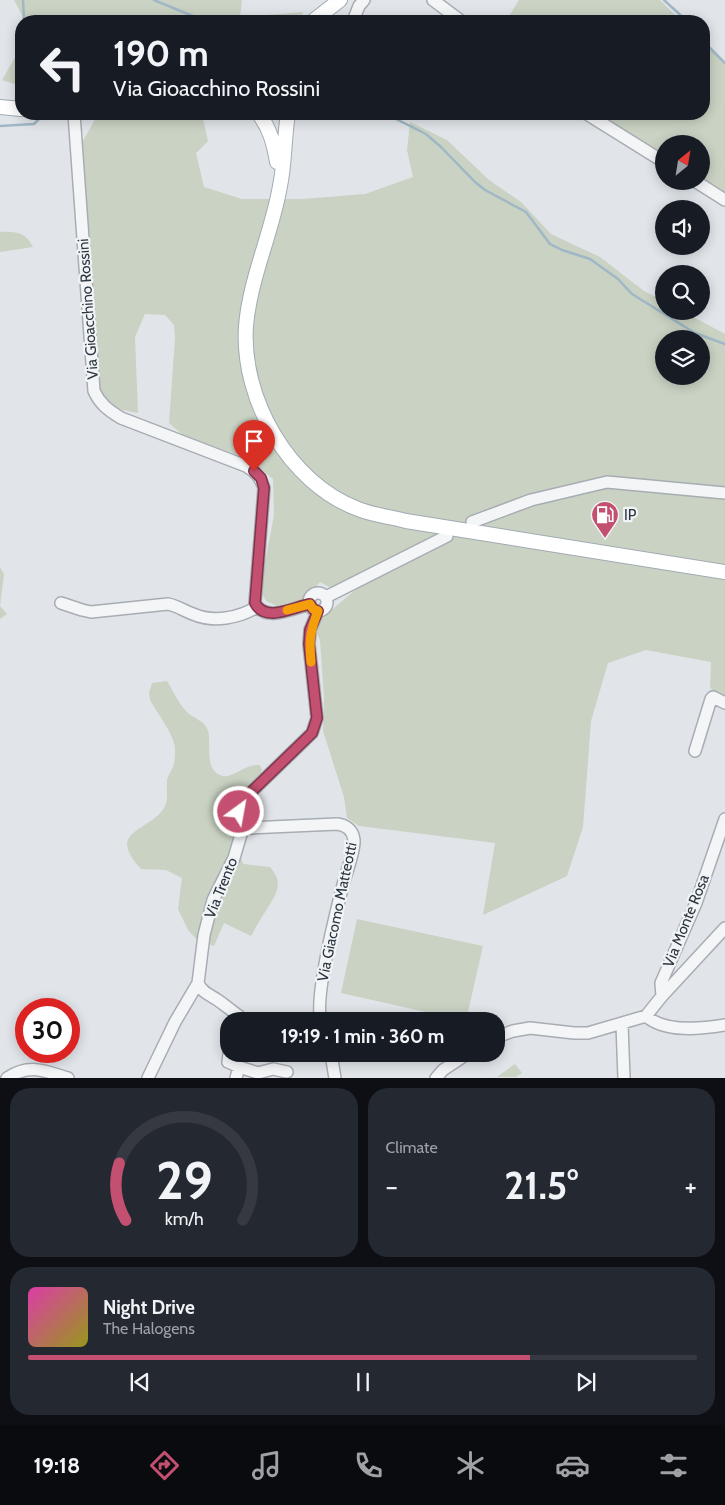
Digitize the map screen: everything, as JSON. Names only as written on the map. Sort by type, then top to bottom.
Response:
[{"type":"main road","points":[[321,15],[341,0]]},
{"type":"main road","points":[[330,15],[341,0]]},
{"type":"main road","points":[[0,107],[15,109]]},
{"type":"main road","points":[[0,112],[15,111]]},
{"type":"main road","points":[[264,120],[274,145],[280,185]]},
{"type":"main road","points":[[280,120],[284,134]]},
{"type":"main road","points":[[287,120],[280,185],[254,287],[246,327],[249,369],[260,408],[280,445],[314,483],[335,497],[359,509],[406,521],[725,572]]},
{"type":"street","points":[[355,15],[364,0]]},
{"type":"street","points":[[433,0],[453,15]]},
{"type":"street","name":"Via Gioacchino Rossini","points":[[74,120],[94,391],[98,400],[106,409],[121,418],[246,466],[261,478],[264,495],[255,598],[257,607]]},
{"type":"street","points":[[597,120],[655,156]]},
{"type":"street","points":[[709,190],[725,200]]},
{"type":"street","points":[[472,522],[531,500],[607,482],[725,493]]},
{"type":"street","points":[[244,824],[239,812],[246,797],[312,733],[317,718],[309,644],[314,608],[310,598],[314,594],[321,594],[326,597],[447,536]]},
{"type":"street","points":[[61,603],[91,612],[168,604],[199,616],[215,619],[244,614],[257,607],[266,613],[314,608]]},
{"type":"street","points":[[695,751],[711,699],[713,697],[725,703]]},
{"type":"street","name":"Via Monte Rosa","points":[[662,996],[661,982],[696,903],[725,819]]},
{"type":"street","name":"Via Trento","points":[[148,1078],[175,1022],[198,983],[204,935],[213,900],[234,858],[244,824]]},
{"type":"street","name":"Via Giacomo Matteotti","points":[[244,824],[251,828],[337,824],[343,825],[352,831],[355,842],[340,898],[326,964],[321,990],[321,1012]]},
{"type":"street","name":"Via Monte Rosa","points":[[646,1016],[725,928]]},
{"type":"street","points":[[198,983],[200,989],[220,1001],[231,1012]]},
{"type":"street","points":[[505,1034],[530,1028],[588,1033],[646,1016],[653,1023],[687,1029],[703,1029],[725,1025]]},
{"type":"street","points":[[622,1024],[624,1078]]},
{"type":"street","points":[[228,1062],[237,1072],[258,1072],[273,1069],[287,1072]]},
{"type":"street","points":[[331,1062],[334,1078]]},
{"type":"street","points":[[436,1078],[442,1070],[454,1062]]},
{"type":"street","points":[[7,1078],[18,1070],[33,1068],[68,1078]]},
{"type":"green space","points":[[14,0],[242,0],[240,15],[22,15]]},
{"type":"green space","points":[[519,0],[660,0],[675,15],[510,15]]},
{"type":"green space","points":[[303,12],[302,15],[265,15]]},
{"type":"green space","points":[[710,49],[725,64],[725,192],[710,183],[710,135],[655,135],[655,148],[609,120],[710,120]]},
{"type":"green space","points":[[15,57],[15,84],[2,80]]},
{"type":"green space","points":[[95,120],[203,120],[208,141],[196,153],[204,187],[242,199],[302,199],[365,194],[413,177],[407,150],[410,122],[447,140],[489,180],[521,202],[551,234],[600,257],[644,291],[655,296],[655,320],[699,320],[725,334],[725,697],[710,688],[711,662],[646,650],[608,663],[591,721],[583,827],[567,876],[483,915],[495,843],[359,826],[347,818],[344,797],[323,731],[324,699],[320,640],[315,630],[323,617],[359,587],[360,574],[333,589],[320,582],[305,600],[277,606],[266,601],[260,589],[274,515],[273,479],[244,457],[183,435],[169,423],[175,338],[174,325],[165,315],[145,314],[135,337],[138,413],[113,408],[99,393],[86,203],[79,148]]},
{"type":"green space","points":[[0,232],[23,235],[33,247],[0,252]]},
{"type":"green space","points":[[0,567],[4,574],[0,606]]},
{"type":"green space","points":[[0,606],[7,614],[0,619]]},
{"type":"green space","points":[[167,681],[186,711],[202,722],[207,728],[211,763],[217,773],[227,776],[255,765],[260,765],[262,770],[257,780],[237,804],[235,816],[236,835],[239,853],[244,864],[270,867],[277,878],[276,893],[251,936],[224,923],[214,946],[198,941],[188,930],[178,909],[182,878],[166,870],[141,869],[131,856],[127,846],[133,833],[157,816],[164,808],[166,801],[167,780],[174,765],[175,748],[168,730],[150,700],[149,693],[152,683]]},
{"type":"green space","points":[[357,919],[483,946],[468,1012],[426,1012],[341,993]]},
{"type":"green space","points":[[515,1064],[522,1073],[516,1077],[497,1077]]},
{"type":"waterway","points":[[23,0],[24,15]]},
{"type":"waterway","points":[[154,0],[190,15]]},
{"type":"waterway","points":[[664,0],[680,15]]},
{"type":"waterway","points":[[710,48],[725,63]]},
{"type":"waterway","points":[[0,126],[34,124],[38,120]]},
{"type":"waterway","points":[[398,120],[426,134],[485,190],[526,212],[550,244],[590,259],[618,279],[632,294],[695,333],[725,344]]},
{"type":"slow traffic","points":[[287,610],[310,604],[313,609],[318,611],[310,630],[311,662]]},
{"type":"place","name":"IP","points":[[605,539]]},
{"type":"route","points":[[239,812],[246,797],[312,733],[317,718],[309,644],[310,630],[318,611],[313,609],[310,604],[279,612],[266,613],[260,610],[255,603],[264,488],[261,478],[254,471]]}]
